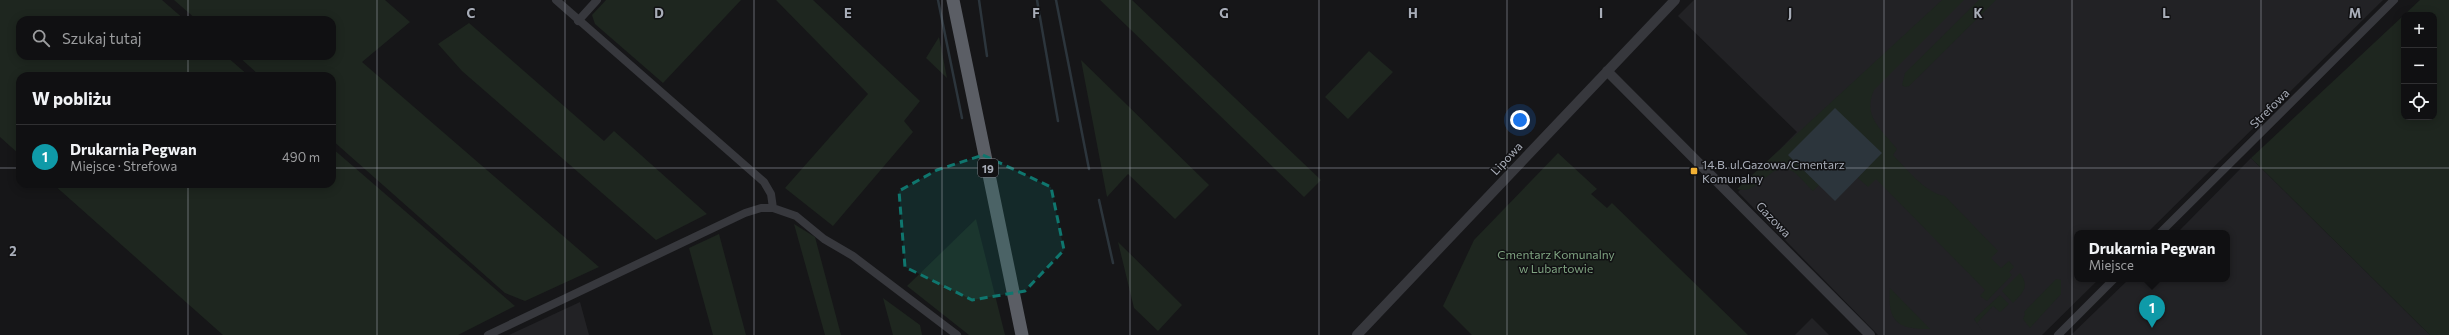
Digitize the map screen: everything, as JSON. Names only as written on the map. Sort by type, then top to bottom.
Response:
[{"type":"highway","name":"19","points":[[953,0],[1022,335]]},
{"type":"street","points":[[556,0],[578,21],[764,182],[771,194],[773,208]]},
{"type":"street","points":[[578,21],[597,0]]},
{"type":"street","name":"Lipowa","points":[[1357,335],[1675,0]]},
{"type":"street","name":"Strefowa","points":[[2163,230],[2394,0]]},
{"type":"street","name":"Gazowa","points":[[1607,71],[1870,335]]},
{"type":"street","points":[[488,335],[745,213],[761,208],[773,208],[796,216],[824,239],[853,256],[957,335]]},
{"type":"street","points":[[2058,335],[2111,282]]},
{"type":"highlighted area","points":[[983,155],[1051,187],[1064,250],[1025,291],[972,300],[905,267],[899,191],[937,170]]},
{"type":"shaded area","points":[[1694,0],[2383,0],[2150,230],[2074,230],[2074,282],[2096,282],[2042,335],[1878,335],[1738,192],[1797,132],[1678,16]]},
{"type":"shaded area","points":[[1835,108],[1882,153],[1835,201],[1788,155]]},
{"type":"shaded area","points":[[2251,158],[2430,335],[2071,335],[2126,282],[2230,282],[2230,230],[2180,230]]},
{"type":"shaded area","points":[[580,302],[589,335],[509,335]]},
{"type":"shaded area","points":[[1812,318],[1829,335],[1795,335]]},
{"type":"green space","points":[[0,0],[162,0],[180,16],[16,16],[16,60],[231,60],[244,72],[16,72],[16,151],[0,137]]},
{"type":"green space","points":[[174,0],[385,0],[410,22],[362,62],[599,267],[525,301],[505,293],[336,144],[336,72],[256,72],[242,60],[336,60],[336,16],[192,16]]},
{"type":"green space","points":[[606,0],[741,0],[663,83],[595,24],[592,15]]},
{"type":"green space","points":[[776,0],[813,0],[920,101],[904,121],[913,132],[833,226],[785,188],[868,94]]},
{"type":"green space","points":[[1100,0],[1132,0],[1321,180],[1304,197]]},
{"type":"green space","points":[[1942,0],[1964,0],[1874,90],[1870,108],[1875,122],[1897,149],[1893,155],[1923,185],[1938,194],[1945,196],[1998,251],[1991,258],[2001,268],[2009,261],[2014,267],[2009,272],[2012,275],[1987,301],[1980,296],[1985,290],[1876,179],[1868,187],[1858,178],[1881,153],[1788,155],[1819,185],[1813,191],[1796,174],[1790,170],[1783,169],[1776,170],[1752,188],[1745,190],[1737,189]]},
{"type":"green space","points":[[1979,0],[1996,0],[1909,86],[1905,87],[1902,85],[1905,73]]},
{"type":"green space","points":[[2420,0],[2449,0],[2449,335],[2430,335],[2251,158],[2401,18],[2401,120],[2437,120],[2437,12],[2407,12]]},
{"type":"green space","points":[[469,23],[604,141],[614,131],[707,214],[656,240],[462,71],[438,44]]},
{"type":"green space","points":[[939,37],[947,78],[926,58]]},
{"type":"green space","points":[[1369,51],[1393,72],[1348,119],[1325,97]]},
{"type":"green space","points":[[1081,60],[1209,185],[1175,219],[1128,174],[1107,197]]},
{"type":"green space","points":[[336,151],[515,306],[458,335],[223,335],[58,188],[336,188]]},
{"type":"green space","name":"Cmentarz Komunalny w Lubartowie","points":[[1558,153],[1597,189],[1591,194],[1607,208],[1612,203],[1748,335],[1472,335],[1443,306],[1474,240]]},
{"type":"green space","points":[[976,219],[1005,335],[969,335],[907,286]]},
{"type":"green space","points":[[794,224],[815,237],[841,335],[825,335]]},
{"type":"green space","points":[[719,234],[746,335],[713,335],[689,248]]},
{"type":"green space","points":[[1118,242],[1182,305],[1158,331],[1134,308]]},
{"type":"green space","points":[[2020,273],[2025,282],[2025,286],[2020,296],[2013,303],[2002,291]]},
{"type":"green space","points":[[2056,279],[2061,280],[2061,294],[2030,328],[2023,319],[2025,314],[2024,312]]},
{"type":"green space","points":[[1890,288],[1930,329],[1909,328],[1896,321],[1890,308]]},
{"type":"green space","points":[[2000,295],[2009,304],[2000,312],[1993,306],[1977,323],[1983,332],[1974,319]]},
{"type":"green space","points":[[883,298],[920,325],[922,335],[893,335]]},
{"type":"waterway","points":[[938,0],[962,118]]},
{"type":"waterway","points":[[979,0],[987,56]]},
{"type":"waterway","points":[[1037,0],[1058,121]]},
{"type":"waterway","points":[[1056,0],[1089,169]]},
{"type":"waterway","points":[[1099,200],[1113,263]]},
{"type":"place","name":"14.B. ul.Gazowa/Cmentarz Komunalny","points":[[1694,171]]},
{"type":"place","name":"Drukarnia Pegwan","points":[[2152,328]]}]
